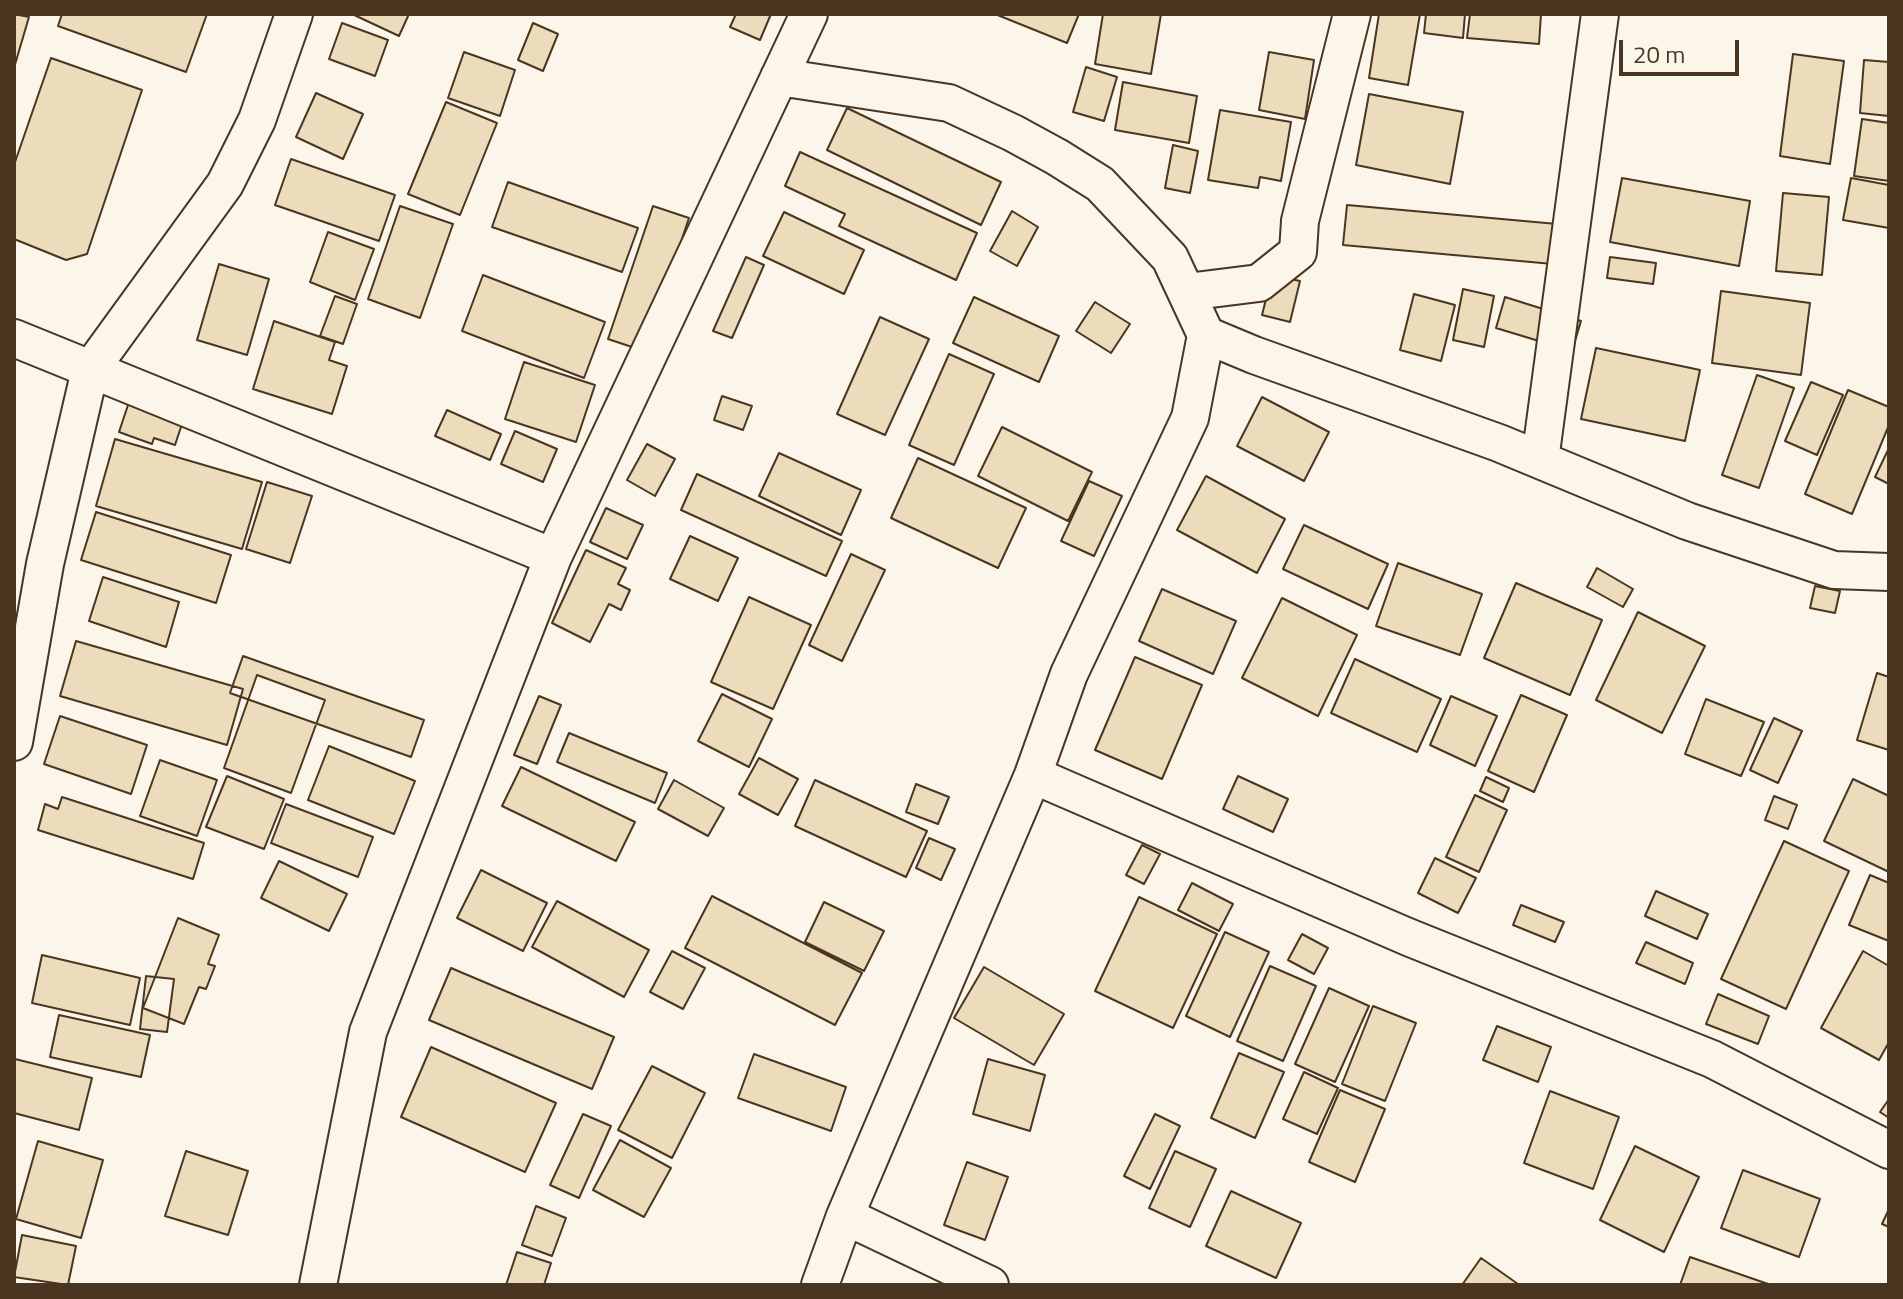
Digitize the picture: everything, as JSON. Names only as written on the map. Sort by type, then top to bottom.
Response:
[{"type":"street","points":[[14,742],[45,564],[90,370],[225,184],[257,120],[294,14]]},
{"type":"street","points":[[318,1285],[368,1032],[553,557],[809,14]]},
{"type":"street","points":[[1187,292],[1259,283],[1298,252],[1300,221],[1352,14]]},
{"type":"street","points":[[1540,460],[1600,14]]},
{"type":"street","points":[[779,77],[949,103],[1013,133],[1100,184],[1170,258],[1206,335],[1190,418],[1069,674],[1033,775],[845,1216],[820,1285]]},
{"type":"street","points":[[1206,335],[1540,460],[1687,521],[1834,570],[1889,572]]},
{"type":"street","points":[[14,338],[553,557]]},
{"type":"street","points":[[1033,775],[1408,937],[1712,1059],[1889,1150]]},
{"type":"street","points":[[845,1216],[990,1285]]},
{"type":"building","points":[[14,14],[29,17],[14,68]]},
{"type":"building","points":[[62,14],[207,14],[186,72],[58,26]]},
{"type":"building","points":[[352,14],[409,14],[399,36]]},
{"type":"building","points":[[736,14],[771,14],[760,40],[730,27]]},
{"type":"building","points":[[995,14],[1079,14],[1067,43]]},
{"type":"building","points":[[1103,14],[1161,14],[1151,74],[1095,64]]},
{"type":"building","points":[[1379,14],[1420,14],[1408,85],[1369,78]]},
{"type":"building","points":[[1426,14],[1465,14],[1463,38],[1424,33]]},
{"type":"building","points":[[1470,14],[1541,14],[1539,44],[1467,38]]},
{"type":"building","points":[[342,23],[388,40],[375,76],[329,59]]},
{"type":"building","points":[[533,23],[558,34],[543,71],[518,60]]},
{"type":"building","points":[[464,52],[515,70],[500,116],[448,98]]},
{"type":"building","points":[[1269,52],[1314,60],[1305,119],[1259,110]]},
{"type":"building","points":[[1793,54],[1844,61],[1830,164],[1780,156]]},
{"type":"building","points":[[51,58],[142,90],[87,254],[66,260],[14,239],[14,165]]},
{"type":"building","points":[[1864,60],[1889,62],[1889,116],[1860,113]]},
{"type":"building","points":[[1086,67],[1117,77],[1104,121],[1073,112]]},
{"type":"building","points":[[1123,82],[1197,96],[1189,143],[1115,130]]},
{"type":"building","points":[[316,93],[363,114],[343,159],[296,137]]},
{"type":"building","points":[[1369,94],[1463,112],[1450,184],[1356,165]]},
{"type":"building","points":[[446,102],[497,123],[460,215],[408,194]]},
{"type":"building","points":[[847,108],[1001,182],[981,225],[827,150]]},
{"type":"building","points":[[1220,110],[1291,122],[1281,181],[1260,177],[1258,188],[1208,180]]},
{"type":"building","points":[[1862,119],[1889,123],[1889,181],[1854,176]]},
{"type":"building","points":[[1173,145],[1198,151],[1190,193],[1165,188]]},
{"type":"building","points":[[800,152],[977,233],[956,280],[839,226],[845,214],[785,186]]},
{"type":"building","points":[[291,159],[395,195],[379,241],[275,205]]},
{"type":"building","points":[[1622,178],[1750,201],[1739,266],[1610,242]]},
{"type":"building","points":[[1851,178],[1889,185],[1889,228],[1843,220]]},
{"type":"building","points":[[508,182],[638,228],[622,272],[492,227]]},
{"type":"building","points":[[1783,193],[1829,197],[1822,275],[1776,271]]},
{"type":"building","points":[[1347,205],[1557,224],[1553,264],[1343,245]]},
{"type":"building","points":[[400,206],[453,224],[420,318],[368,299]]},
{"type":"building","points":[[653,206],[689,218],[644,351],[608,339]]},
{"type":"building","points":[[1012,211],[1038,227],[1017,266],[990,251]]},
{"type":"building","points":[[784,212],[864,250],[844,294],[763,256]]},
{"type":"building","points":[[328,232],[374,249],[355,300],[310,282]]},
{"type":"building","points":[[746,257],[764,265],[732,338],[713,331]]},
{"type":"building","points":[[1610,257],[1656,263],[1653,284],[1607,278]]},
{"type":"building","points":[[219,264],[269,279],[247,355],[197,340]]},
{"type":"building","points":[[483,275],[605,322],[584,378],[462,331]]},
{"type":"building","points":[[1272,275],[1300,281],[1290,322],[1262,315]]},
{"type":"building","points":[[1463,289],[1494,296],[1484,347],[1453,340]]},
{"type":"building","points":[[1721,291],[1810,303],[1801,375],[1712,363]]},
{"type":"building","points":[[1414,294],[1455,305],[1441,361],[1400,350]]},
{"type":"building","points":[[335,296],[357,304],[343,344],[320,336]]},
{"type":"building","points":[[974,297],[1059,336],[1039,382],[953,343]]},
{"type":"building","points":[[1505,297],[1581,321],[1572,351],[1496,328]]},
{"type":"building","points":[[1095,302],[1130,324],[1111,353],[1076,331]]},
{"type":"building","points":[[880,317],[929,339],[885,435],[837,414]]},
{"type":"building","points":[[274,321],[335,342],[329,360],[347,366],[332,414],[253,389]]},
{"type":"building","points":[[1596,348],[1700,370],[1685,441],[1581,419]]},
{"type":"building","points":[[949,354],[994,374],[954,465],[909,445]]},
{"type":"building","points":[[524,362],[595,385],[576,442],[505,419]]},
{"type":"building","points":[[1757,375],[1794,388],[1759,488],[1722,475]]},
{"type":"building","points":[[1811,382],[1843,395],[1817,455],[1785,441]]},
{"type":"building","points":[[1848,390],[1889,407],[1889,425],[1852,514],[1805,494]]},
{"type":"building","points":[[722,396],[752,406],[743,430],[714,420]]},
{"type":"building","points":[[1262,397],[1329,432],[1304,481],[1237,446]]},
{"type":"building","points":[[129,402],[183,421],[175,445],[154,438],[152,444],[119,432]]},
{"type":"building","points":[[447,410],[501,434],[490,460],[435,436]]},
{"type":"building","points":[[1002,427],[1092,472],[1068,521],[978,476]]},
{"type":"building","points":[[515,431],[557,449],[543,482],[501,464]]},
{"type":"building","points":[[115,439],[262,482],[242,549],[96,506]]},
{"type":"building","points":[[647,444],[675,459],[655,496],[627,480]]},
{"type":"building","points":[[1889,448],[1889,484],[1875,477]]},
{"type":"building","points":[[779,453],[861,490],[841,535],[759,496]]},
{"type":"building","points":[[918,458],[1026,508],[998,568],[891,518]]},
{"type":"building","points":[[697,474],[842,541],[826,576],[681,510]]},
{"type":"building","points":[[1206,476],[1285,519],[1257,573],[1177,530]]},
{"type":"building","points":[[1089,481],[1122,496],[1094,556],[1061,541]]},
{"type":"building","points":[[267,482],[312,496],[290,563],[246,549]]},
{"type":"building","points":[[606,508],[643,525],[627,559],[590,542]]},
{"type":"building","points":[[96,512],[231,555],[216,603],[81,560]]},
{"type":"building","points":[[1304,525],[1388,564],[1368,609],[1283,569]]},
{"type":"building","points":[[690,536],[738,558],[718,601],[670,579]]},
{"type":"building","points":[[586,550],[626,568],[618,584],[630,590],[621,610],[609,604],[590,642],[552,623]]},
{"type":"building","points":[[851,554],[885,570],[842,661],[809,645]]},
{"type":"building","points":[[1398,563],[1482,594],[1460,655],[1376,626]]},
{"type":"building","points":[[1597,568],[1633,589],[1623,607],[1587,587]]},
{"type":"building","points":[[103,577],[179,602],[166,647],[89,621]]},
{"type":"building","points":[[1516,583],[1602,620],[1570,695],[1484,658]]},
{"type":"building","points":[[1815,586],[1840,591],[1835,613],[1810,608]]},
{"type":"building","points":[[1162,589],[1236,621],[1213,674],[1139,641]]},
{"type":"building","points":[[749,597],[811,625],[773,709],[711,682]]},
{"type":"building","points":[[1282,598],[1357,635],[1318,716],[1242,678]]},
{"type":"building","points":[[1638,612],[1705,646],[1662,733],[1596,700]]},
{"type":"building","points":[[76,641],[243,689],[227,745],[60,696]]},
{"type":"building","points":[[243,656],[424,720],[411,757],[230,693]]},
{"type":"building","points":[[1135,657],[1202,685],[1162,779],[1095,750]]},
{"type":"building","points":[[1355,659],[1441,699],[1417,752],[1331,713]]},
{"type":"building","points":[[1877,673],[1889,677],[1889,750],[1857,740]]},
{"type":"building","points":[[257,675],[325,700],[291,793],[224,768]]},
{"type":"building","points":[[722,694],[772,719],[749,767],[698,741]]},
{"type":"building","points":[[1521,695],[1567,715],[1534,792],[1488,771]]},
{"type":"building","points":[[539,696],[561,705],[537,764],[514,755]]},
{"type":"building","points":[[1451,696],[1497,716],[1475,766],[1430,745]]},
{"type":"building","points":[[1706,699],[1764,722],[1741,776],[1685,754]]},
{"type":"building","points":[[60,716],[147,745],[131,794],[44,764]]},
{"type":"building","points":[[1774,718],[1802,731],[1778,783],[1750,770]]},
{"type":"building","points":[[569,733],[667,773],[655,803],[557,762]]},
{"type":"building","points":[[329,746],[415,781],[394,834],[308,800]]},
{"type":"building","points":[[759,758],[798,779],[778,815],[739,794]]},
{"type":"building","points":[[160,760],[217,780],[197,836],[140,816]]},
{"type":"building","points":[[521,767],[635,822],[616,861],[502,806]]},
{"type":"building","points":[[227,776],[284,799],[264,849],[206,827]]},
{"type":"building","points":[[1238,776],[1288,799],[1273,832],[1223,809]]},
{"type":"building","points":[[1486,777],[1509,788],[1503,802],[1480,791]]},
{"type":"building","points":[[1853,779],[1889,796],[1889,872],[1824,841]]},
{"type":"building","points":[[674,780],[724,808],[708,836],[658,809]]},
{"type":"building","points":[[815,780],[927,831],[906,877],[795,826]]},
{"type":"building","points":[[916,784],[949,797],[938,824],[906,812]]},
{"type":"building","points":[[1475,795],[1507,810],[1479,872],[1446,857]]},
{"type":"building","points":[[1774,796],[1797,805],[1788,829],[1765,820]]},
{"type":"building","points":[[62,797],[204,843],[193,879],[38,830],[45,804],[58,809]]},
{"type":"building","points":[[286,804],[373,837],[358,877],[271,843]]},
{"type":"building","points":[[929,838],[955,849],[941,880],[916,868]]},
{"type":"building","points":[[1784,841],[1849,871],[1786,1009],[1721,979]]},
{"type":"building","points":[[1142,845],[1160,854],[1144,884],[1126,875]]},
{"type":"building","points":[[1435,858],[1476,878],[1458,913],[1418,893]]},
{"type":"building","points":[[279,861],[347,894],[329,931],[261,898]]},
{"type":"building","points":[[481,870],[547,903],[523,951],[457,918]]},
{"type":"building","points":[[1870,875],[1889,883],[1889,941],[1849,925]]},
{"type":"building","points":[[1192,883],[1233,904],[1219,931],[1178,910]]},
{"type":"building","points":[[1656,891],[1708,914],[1697,939],[1645,916]]},
{"type":"building","points":[[712,896],[862,973],[835,1025],[685,948]]},
{"type":"building","points":[[1139,897],[1217,934],[1173,1028],[1095,991]]},
{"type":"building","points":[[557,901],[649,950],[624,997],[532,947]]},
{"type":"building","points":[[824,902],[884,931],[864,971],[805,942]]},
{"type":"building","points":[[1521,905],[1564,922],[1555,942],[1513,925]]},
{"type":"building","points":[[178,918],[219,935],[208,964],[215,966],[206,989],[199,987],[184,1024],[143,1008]]},
{"type":"building","points":[[1225,932],[1269,952],[1230,1037],[1186,1016]]},
{"type":"building","points":[[1302,934],[1328,948],[1314,974],[1288,960]]},
{"type":"building","points":[[1646,942],[1693,963],[1685,984],[1636,963]]},
{"type":"building","points":[[672,951],[705,968],[683,1009],[650,992]]},
{"type":"building","points":[[1863,951],[1889,966],[1889,1042],[1879,1060],[1821,1028]]},
{"type":"building","points":[[42,955],[140,978],[130,1025],[32,1003]]},
{"type":"building","points":[[1270,966],[1316,986],[1283,1061],[1237,1041]]},
{"type":"building","points":[[984,967],[1064,1014],[1034,1065],[954,1018]]},
{"type":"building","points":[[451,968],[614,1037],[592,1089],[429,1020]]},
{"type":"building","points":[[146,976],[174,979],[167,1032],[140,1029]]},
{"type":"building","points":[[1329,988],[1369,1006],[1335,1082],[1295,1064]]},
{"type":"building","points":[[1718,994],[1769,1016],[1758,1044],[1706,1024]]},
{"type":"building","points":[[1373,1006],[1416,1023],[1385,1101],[1342,1084]]},
{"type":"building","points":[[59,1015],[150,1035],[141,1077],[50,1057]]},
{"type":"building","points":[[1497,1026],[1551,1047],[1538,1082],[1483,1060]]},
{"type":"building","points":[[431,1047],[556,1103],[525,1172],[401,1117]]},
{"type":"building","points":[[1239,1053],[1284,1072],[1255,1138],[1211,1118]]},
{"type":"building","points":[[754,1054],[846,1087],[831,1131],[738,1098]]},
{"type":"building","points":[[15,1059],[92,1078],[79,1130],[14,1113]]},
{"type":"building","points":[[988,1059],[1045,1075],[1030,1131],[973,1114]]},
{"type":"building","points":[[652,1066],[705,1093],[672,1158],[618,1130]]},
{"type":"building","points":[[1304,1072],[1338,1088],[1317,1134],[1283,1119]]},
{"type":"building","points":[[1340,1090],[1385,1109],[1355,1182],[1309,1162]]},
{"type":"building","points":[[1550,1091],[1619,1117],[1593,1189],[1524,1163]]},
{"type":"building","points":[[1889,1099],[1889,1118],[1880,1112]]},
{"type":"building","points":[[583,1114],[611,1126],[579,1198],[550,1185]]},
{"type":"building","points":[[1155,1114],[1180,1126],[1150,1189],[1124,1176]]},
{"type":"building","points":[[620,1140],[671,1168],[644,1217],[593,1190]]},
{"type":"building","points":[[38,1141],[103,1160],[81,1238],[16,1219]]},
{"type":"building","points":[[1635,1146],[1699,1177],[1664,1252],[1600,1220]]},
{"type":"building","points":[[186,1151],[248,1171],[228,1235],[165,1216]]},
{"type":"building","points":[[1175,1151],[1216,1169],[1190,1227],[1149,1208]]},
{"type":"building","points":[[967,1162],[1008,1177],[985,1240],[944,1225]]},
{"type":"building","points":[[1743,1170],[1820,1199],[1799,1257],[1721,1228]]},
{"type":"building","points":[[1231,1191],[1301,1223],[1276,1278],[1206,1246]]},
{"type":"building","points":[[536,1206],[566,1218],[552,1256],[522,1245]]},
{"type":"building","points":[[1889,1209],[1889,1227],[1882,1224]]},
{"type":"building","points":[[22,1235],[76,1246],[68,1285],[14,1277]]},
{"type":"building","points":[[517,1252],[551,1263],[544,1285],[506,1285]]},
{"type":"building","points":[[1690,1257],[1771,1285],[1680,1285]]},
{"type":"building","points":[[1481,1258],[1518,1284],[1462,1285]]}]
